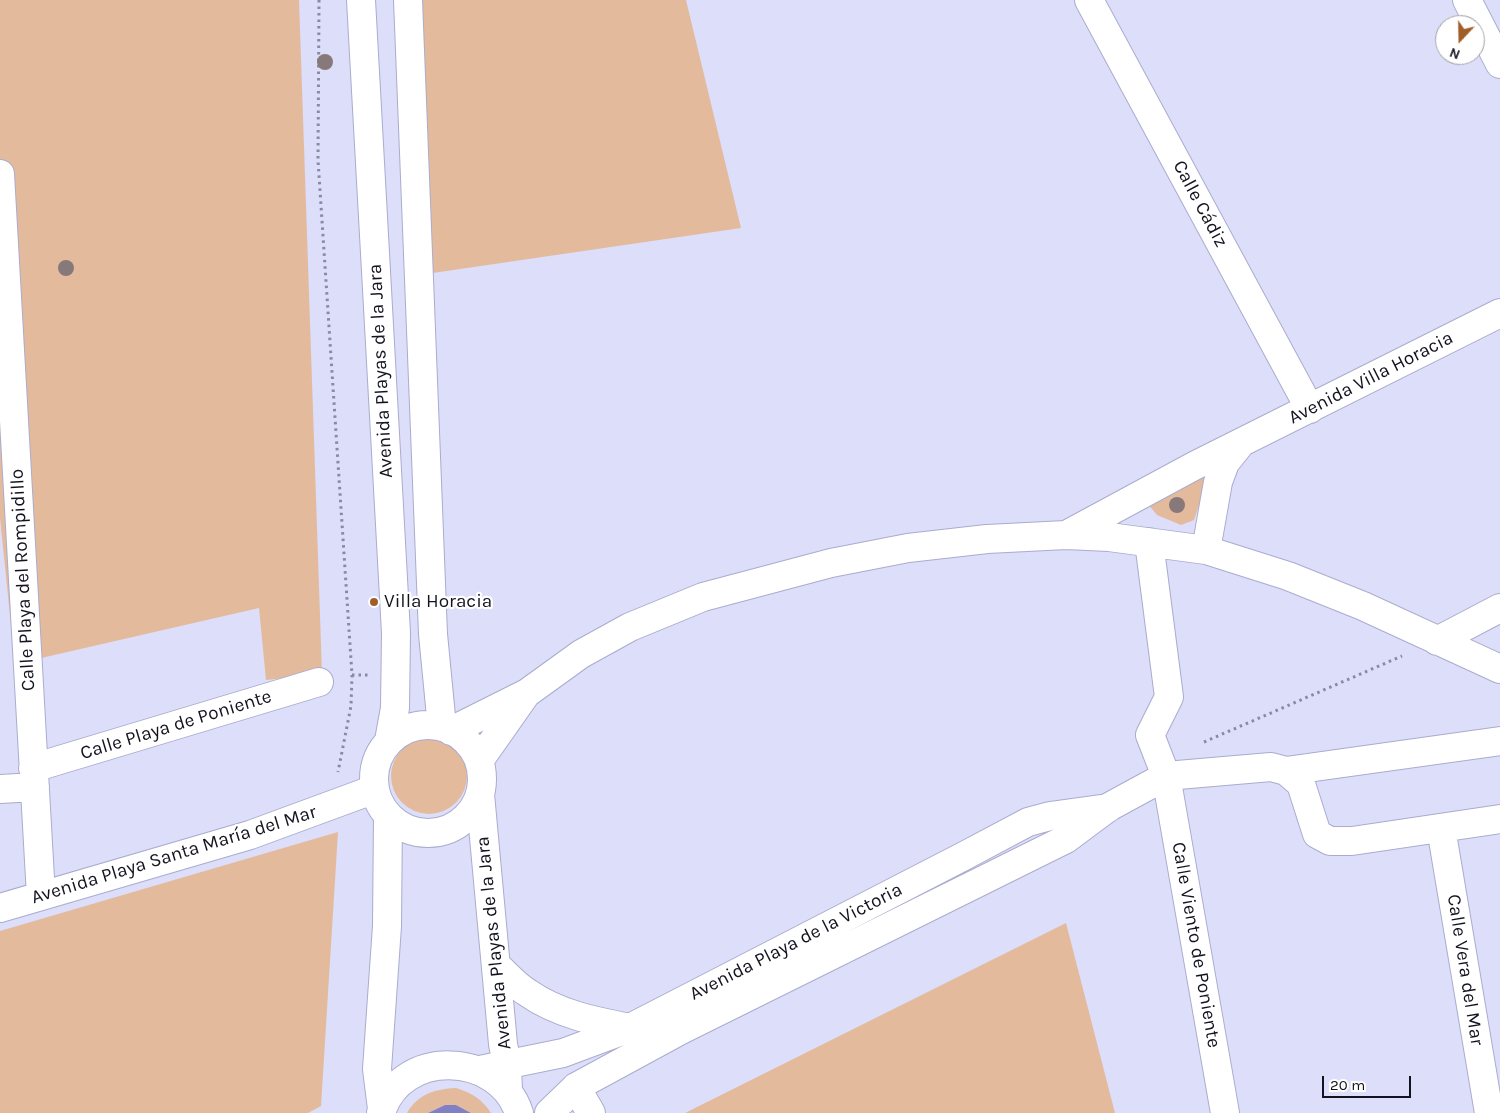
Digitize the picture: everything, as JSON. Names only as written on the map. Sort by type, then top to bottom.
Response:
[{"type":"street","name":"Avenida Playas de la Jara","points":[[361,0],[395,613],[396,708],[389,741]]},
{"type":"street","points":[[408,0],[433,634],[447,729]]},
{"type":"street","name":"Calle Cádiz","points":[[1090,0],[1310,409]]},
{"type":"street","points":[[1467,0],[1500,64]]},
{"type":"street","name":"Calle Playa del Rompidillo","points":[[0,174],[10,543],[34,778],[41,896]]},
{"type":"street","name":"Avenida Villa Horacia","points":[[1066,535],[1242,442],[1500,313]]},
{"type":"street","name":"Avenida Villa Horacia","points":[[1206,550],[1218,482],[1225,463],[1242,442]]},
{"type":"street","points":[[447,729],[527,693],[581,654],[630,627],[703,597],[831,563],[908,548],[987,539],[1066,535],[1149,542],[1206,550],[1288,576],[1363,606],[1500,669]]},
{"type":"street","name":"Calle Viento de Poniente","points":[[1149,542],[1169,697],[1150,735],[1166,776],[1225,1113]]},
{"type":"street","points":[[1437,641],[1500,608]]},
{"type":"street","name":"Calle Playa de Poniente","points":[[0,789],[319,682]]},
{"type":"street","points":[[479,761],[527,693]]},
{"type":"street","points":[[428,725],[447,729],[472,748],[479,761],[482,778],[480,794],[473,809],[462,821],[448,830],[432,833],[416,832],[400,826],[388,816],[380,804],[375,789],[374,772],[379,756],[389,741],[400,732],[428,725]]},
{"type":"street","points":[[1286,771],[1500,741]]},
{"type":"street","points":[[1166,776],[1272,767],[1286,771],[1302,784],[1317,834],[1330,841],[1352,841],[1500,819]]},
{"type":"street","name":"Avenida Playa de la Victoria","points":[[549,1113],[576,1087],[681,1030],[1066,839],[1109,808],[1166,776]]},
{"type":"street","name":"Avenida Playa Santa María del Mar","points":[[0,908],[250,835],[375,789]]},
{"type":"street","name":"Avenida Playas de la Jara","points":[[480,794],[503,1044],[514,1102]]},
{"type":"street","name":"Avenida Playa de la Victoria","points":[[480,1070],[563,1053],[630,1028],[964,856],[1004,833],[1050,816],[1109,808]]},
{"type":"street","points":[[382,1111],[377,1069],[387,926],[388,816]]},
{"type":"street","name":"Calle Vera del Mar","points":[[1442,828],[1489,1113]]},
{"type":"street","points":[[496,965],[526,993],[552,1007],[592,1021],[630,1028]]},
{"type":"street","points":[[382,1111],[392,1093],[406,1079],[422,1069],[441,1064],[461,1064],[480,1070],[495,1079],[514,1102]]},
{"type":"street","points":[[576,1087],[591,1113]]},
{"type":"path","points":[[319,0],[318,160],[352,675],[351,706],[338,766],[342,801]]},
{"type":"path","points":[[1197,745],[1437,641]]},
{"type":"path","points":[[319,682],[352,675],[395,674]]},
{"type":"shaded area","points":[[0,0],[299,0],[322,674],[266,680],[259,608],[15,664],[0,518]]},
{"type":"shaded area","points":[[408,0],[686,0],[741,228],[419,275]]},
{"type":"shaded area","points":[[1210,472],[1194,520],[1181,525],[1157,515],[1148,504]]},
{"type":"shaded area","points":[[429,738],[444,741],[456,749],[464,761],[467,776],[464,791],[456,803],[444,811],[429,814],[414,811],[402,803],[394,791],[391,776],[394,761],[402,749],[414,741]]},
{"type":"shaded area","points":[[338,832],[321,1106],[308,1113],[0,1113],[0,931]]},
{"type":"shaded area","points":[[1066,923],[1115,1113],[685,1113]]},
{"type":"shaded area","points":[[456,1088],[476,1097],[491,1113],[471,1113],[456,1105],[445,1105],[428,1113],[407,1113],[416,1101],[422,1097],[434,1091]]},
{"type":"water","points":[[445,1105],[456,1105],[471,1113],[428,1113]]},
{"type":"place","name":"Villa Horacia","points":[[374,602]]}]
